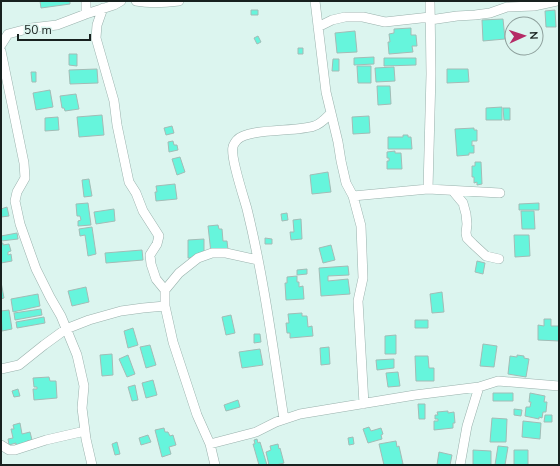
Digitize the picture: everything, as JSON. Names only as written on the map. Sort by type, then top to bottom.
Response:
[{"type":"street","points":[[86,1],[86,14]]},
{"type":"street","points":[[1,45],[8,34],[31,28],[57,25],[121,1]]},
{"type":"street","points":[[136,1],[149,3],[179,1]]},
{"type":"street","points":[[315,1],[326,92],[346,183],[354,196],[361,226],[363,278],[358,301],[364,404]]},
{"type":"street","points":[[428,189],[430,1]]},
{"type":"street","points":[[318,27],[332,20],[345,17],[363,17],[386,22],[475,15],[490,13],[507,8],[534,6],[557,1]]},
{"type":"street","points":[[103,8],[97,25],[96,38],[114,101],[117,125],[129,182],[159,236],[157,244],[150,255],[151,264],[156,279],[165,290],[166,306],[173,342],[197,415],[210,444],[215,465]]},
{"type":"street","points":[[1,51],[24,163],[25,178],[15,201],[20,224],[36,270],[61,316],[77,355],[84,386],[82,408],[92,465]]},
{"type":"street","points":[[284,419],[267,306],[244,198],[232,157],[232,148],[238,138],[249,134],[295,130],[315,126],[322,122],[331,113]]},
{"type":"street","points":[[354,196],[428,189],[500,193]]},
{"type":"street","points":[[453,191],[463,204],[466,214],[467,238],[486,256],[499,259]]},
{"type":"street","points":[[165,290],[179,273],[198,258],[212,253],[226,252],[258,260]]},
{"type":"street","points":[[1,369],[19,366],[66,329],[89,320],[121,311],[166,306]]},
{"type":"street","points":[[210,444],[256,432],[276,422],[300,414],[415,395],[479,387],[498,382],[559,386]]},
{"type":"street","points":[[460,465],[467,426],[479,387]]},
{"type":"street","points":[[1,445],[9,450],[15,450],[46,440],[85,431]]},
{"type":"building","points":[[40,1],[70,1],[70,4],[41,8]]},
{"type":"building","points":[[251,10],[258,10],[258,15],[251,15]]},
{"type":"building","points":[[555,10],[556,27],[546,27],[545,11]]},
{"type":"building","points":[[503,19],[504,39],[483,41],[482,20]]},
{"type":"building","points":[[411,28],[411,35],[416,35],[417,46],[412,46],[413,52],[389,54],[389,34],[394,33],[394,29]]},
{"type":"building","points":[[355,31],[357,52],[337,53],[335,33]]},
{"type":"building","points":[[258,36],[261,42],[257,44],[254,38]]},
{"type":"building","points":[[298,48],[303,48],[303,54],[298,54]]},
{"type":"building","points":[[69,54],[77,54],[77,66],[69,65]]},
{"type":"building","points":[[374,57],[374,64],[354,65],[354,58]]},
{"type":"building","points":[[384,58],[416,58],[416,65],[384,66]]},
{"type":"building","points":[[333,59],[339,59],[339,71],[332,71]]},
{"type":"building","points":[[357,66],[371,66],[371,83],[358,83]]},
{"type":"building","points":[[394,67],[395,81],[376,82],[375,68]]},
{"type":"building","points":[[97,69],[98,83],[70,84],[69,70]]},
{"type":"building","points":[[447,69],[468,69],[469,82],[447,83]]},
{"type":"building","points":[[31,72],[36,72],[36,82],[32,82]]},
{"type":"building","points":[[377,86],[390,86],[391,104],[378,105]]},
{"type":"building","points":[[50,90],[53,107],[36,110],[33,93]]},
{"type":"building","points":[[76,94],[79,109],[65,111],[64,108],[62,108],[60,96]]},
{"type":"building","points":[[502,107],[502,120],[486,120],[486,108]]},
{"type":"building","points":[[503,108],[510,108],[510,120],[504,120]]},
{"type":"building","points":[[102,115],[104,135],[79,137],[77,117]]},
{"type":"building","points":[[369,116],[370,133],[353,134],[352,117]]},
{"type":"building","points":[[58,117],[59,130],[45,131],[45,118]]},
{"type":"building","points":[[172,126],[174,133],[166,135],[164,128]]},
{"type":"building","points":[[474,128],[474,130],[477,130],[477,141],[472,141],[472,146],[474,145],[474,153],[457,156],[455,129]]},
{"type":"building","points":[[403,135],[408,135],[408,137],[411,137],[412,149],[388,149],[388,137],[403,137]]},
{"type":"building","points":[[173,141],[174,145],[177,145],[178,150],[169,152],[168,142]]},
{"type":"building","points":[[395,151],[395,153],[401,153],[402,169],[387,169],[387,161],[389,161],[389,158],[387,158],[387,152]]},
{"type":"building","points":[[180,157],[185,172],[177,175],[172,159]]},
{"type":"building","points":[[475,162],[481,162],[482,184],[477,185],[477,182],[474,183],[474,177],[472,177],[472,166],[475,166]]},
{"type":"building","points":[[328,172],[331,192],[312,194],[310,175]]},
{"type":"building","points":[[89,179],[92,196],[84,197],[82,180]]},
{"type":"building","points":[[175,184],[177,199],[156,201],[156,186]]},
{"type":"building","points":[[88,203],[91,225],[78,226],[78,221],[81,220],[80,216],[77,216],[76,204]]},
{"type":"building","points":[[539,203],[539,210],[519,210],[519,204]]},
{"type":"building","points":[[7,207],[9,216],[1,217],[1,209]]},
{"type":"building","points":[[114,209],[115,221],[96,224],[94,212]]},
{"type":"building","points":[[521,211],[534,211],[535,229],[522,229]]},
{"type":"building","points":[[287,213],[288,220],[282,221],[281,214]]},
{"type":"building","points":[[301,219],[302,239],[291,240],[290,232],[294,232],[293,220]]},
{"type":"building","points":[[218,225],[219,229],[222,229],[223,241],[227,241],[228,250],[211,253],[208,226]]},
{"type":"building","points":[[92,227],[96,254],[88,256],[85,235],[80,236],[79,229]]},
{"type":"building","points":[[17,233],[18,239],[1,241],[1,236]]},
{"type":"building","points":[[514,235],[529,235],[530,256],[515,257]]},
{"type":"building","points":[[265,238],[272,239],[272,244],[265,244]]},
{"type":"building","points":[[204,239],[204,258],[188,258],[188,240]]},
{"type":"building","points":[[1,243],[3,243],[3,245],[9,244],[11,251],[8,252],[8,255],[11,254],[12,261],[1,263]]},
{"type":"building","points":[[331,245],[335,260],[323,263],[319,248]]},
{"type":"building","points":[[142,250],[143,260],[106,263],[105,253]]},
{"type":"building","points":[[477,261],[485,263],[483,274],[475,272]]},
{"type":"building","points":[[348,266],[349,275],[328,276],[328,281],[348,279],[350,294],[321,296],[319,268]]},
{"type":"building","points":[[307,269],[307,274],[297,275],[297,270]]},
{"type":"building","points":[[297,276],[299,287],[303,286],[304,299],[286,300],[285,283],[287,283],[287,277]]},
{"type":"building","points":[[1,282],[4,298],[1,299]]},
{"type":"building","points":[[86,287],[89,302],[72,306],[68,291]]},
{"type":"building","points":[[442,292],[444,312],[432,313],[430,294]]},
{"type":"building","points":[[38,294],[40,306],[13,312],[11,299]]},
{"type":"building","points":[[41,309],[42,315],[15,320],[14,313]]},
{"type":"building","points":[[9,310],[12,329],[2,331],[1,311]]},
{"type":"building","points":[[302,313],[302,316],[307,316],[308,327],[312,326],[313,336],[290,338],[290,333],[287,333],[286,323],[289,323],[288,314]]},
{"type":"building","points":[[231,315],[235,333],[226,335],[222,317]]},
{"type":"building","points":[[44,317],[45,323],[17,328],[16,322]]},
{"type":"building","points":[[544,319],[551,319],[551,326],[559,326],[559,341],[538,340],[538,325],[544,326]]},
{"type":"building","points":[[415,320],[428,320],[428,328],[415,328]]},
{"type":"building","points":[[133,328],[138,345],[128,348],[124,331]]},
{"type":"building","points":[[254,334],[260,334],[261,342],[254,343]]},
{"type":"building","points":[[396,335],[396,354],[385,354],[385,336]]},
{"type":"building","points":[[483,344],[497,346],[494,367],[480,366]]},
{"type":"building","points":[[150,345],[156,365],[146,368],[140,347]]},
{"type":"building","points":[[329,347],[330,364],[321,365],[320,348]]},
{"type":"building","points":[[260,349],[263,365],[242,368],[239,352]]},
{"type":"building","points":[[112,354],[113,375],[102,376],[100,355]]},
{"type":"building","points":[[128,355],[135,374],[127,377],[119,359]]},
{"type":"building","points":[[517,355],[524,356],[524,358],[529,359],[526,377],[508,374],[510,356],[517,357]]},
{"type":"building","points":[[415,356],[428,356],[429,368],[434,368],[434,381],[416,381]]},
{"type":"building","points":[[394,359],[394,368],[377,370],[376,360]]},
{"type":"building","points":[[398,372],[400,386],[388,387],[386,373]]},
{"type":"building","points":[[49,377],[50,381],[56,381],[57,398],[34,400],[33,389],[37,389],[37,387],[34,387],[33,378]]},
{"type":"building","points":[[153,380],[157,395],[146,398],[142,383]]},
{"type":"building","points":[[135,385],[138,400],[132,401],[128,387]]},
{"type":"building","points":[[18,389],[20,396],[14,397],[12,391]]},
{"type":"building","points":[[493,393],[513,393],[513,401],[493,401]]},
{"type":"building","points":[[530,393],[545,396],[544,402],[547,402],[546,412],[543,412],[542,418],[539,417],[539,419],[525,416],[526,407],[530,407]]},
{"type":"building","points":[[238,400],[240,407],[226,411],[224,405]]},
{"type":"building","points":[[418,404],[425,404],[425,419],[419,419]]},
{"type":"building","points":[[514,409],[522,410],[521,416],[514,415]]},
{"type":"building","points":[[448,411],[448,413],[454,412],[455,423],[453,423],[453,428],[434,430],[434,421],[438,421],[438,419],[435,419],[435,415],[438,415],[437,412]]},
{"type":"building","points":[[545,415],[552,415],[552,422],[544,422]]},
{"type":"building","points":[[492,418],[507,419],[506,442],[490,442]]},
{"type":"building","points":[[523,421],[541,423],[540,439],[522,437]]},
{"type":"building","points":[[20,423],[22,434],[30,432],[32,440],[27,441],[28,443],[16,446],[16,443],[9,445],[8,439],[13,438],[11,429],[14,429],[13,425]]},
{"type":"building","points":[[369,427],[371,431],[381,428],[383,434],[381,435],[382,439],[368,443],[363,429]]},
{"type":"building","points":[[164,428],[165,432],[168,432],[170,436],[173,435],[176,445],[169,447],[171,454],[162,457],[155,430]]},
{"type":"building","points":[[148,435],[151,442],[141,445],[139,438]]},
{"type":"building","points":[[353,437],[354,444],[349,445],[348,438]]},
{"type":"building","points":[[257,439],[258,443],[260,442],[267,465],[259,465],[253,444],[255,444],[254,440]]},
{"type":"building","points":[[396,441],[397,447],[399,446],[403,464],[384,465],[379,444]]},
{"type":"building","points":[[117,442],[120,454],[115,455],[112,444]]},
{"type":"building","points":[[278,444],[284,463],[269,465],[266,452],[271,450],[270,446]]},
{"type":"building","points":[[498,446],[508,447],[505,465],[495,465]]},
{"type":"building","points":[[473,450],[491,451],[491,465],[473,465]]},
{"type":"building","points":[[514,450],[528,450],[528,465],[514,465]]},
{"type":"building","points":[[439,452],[452,455],[450,465],[437,465]]}]
